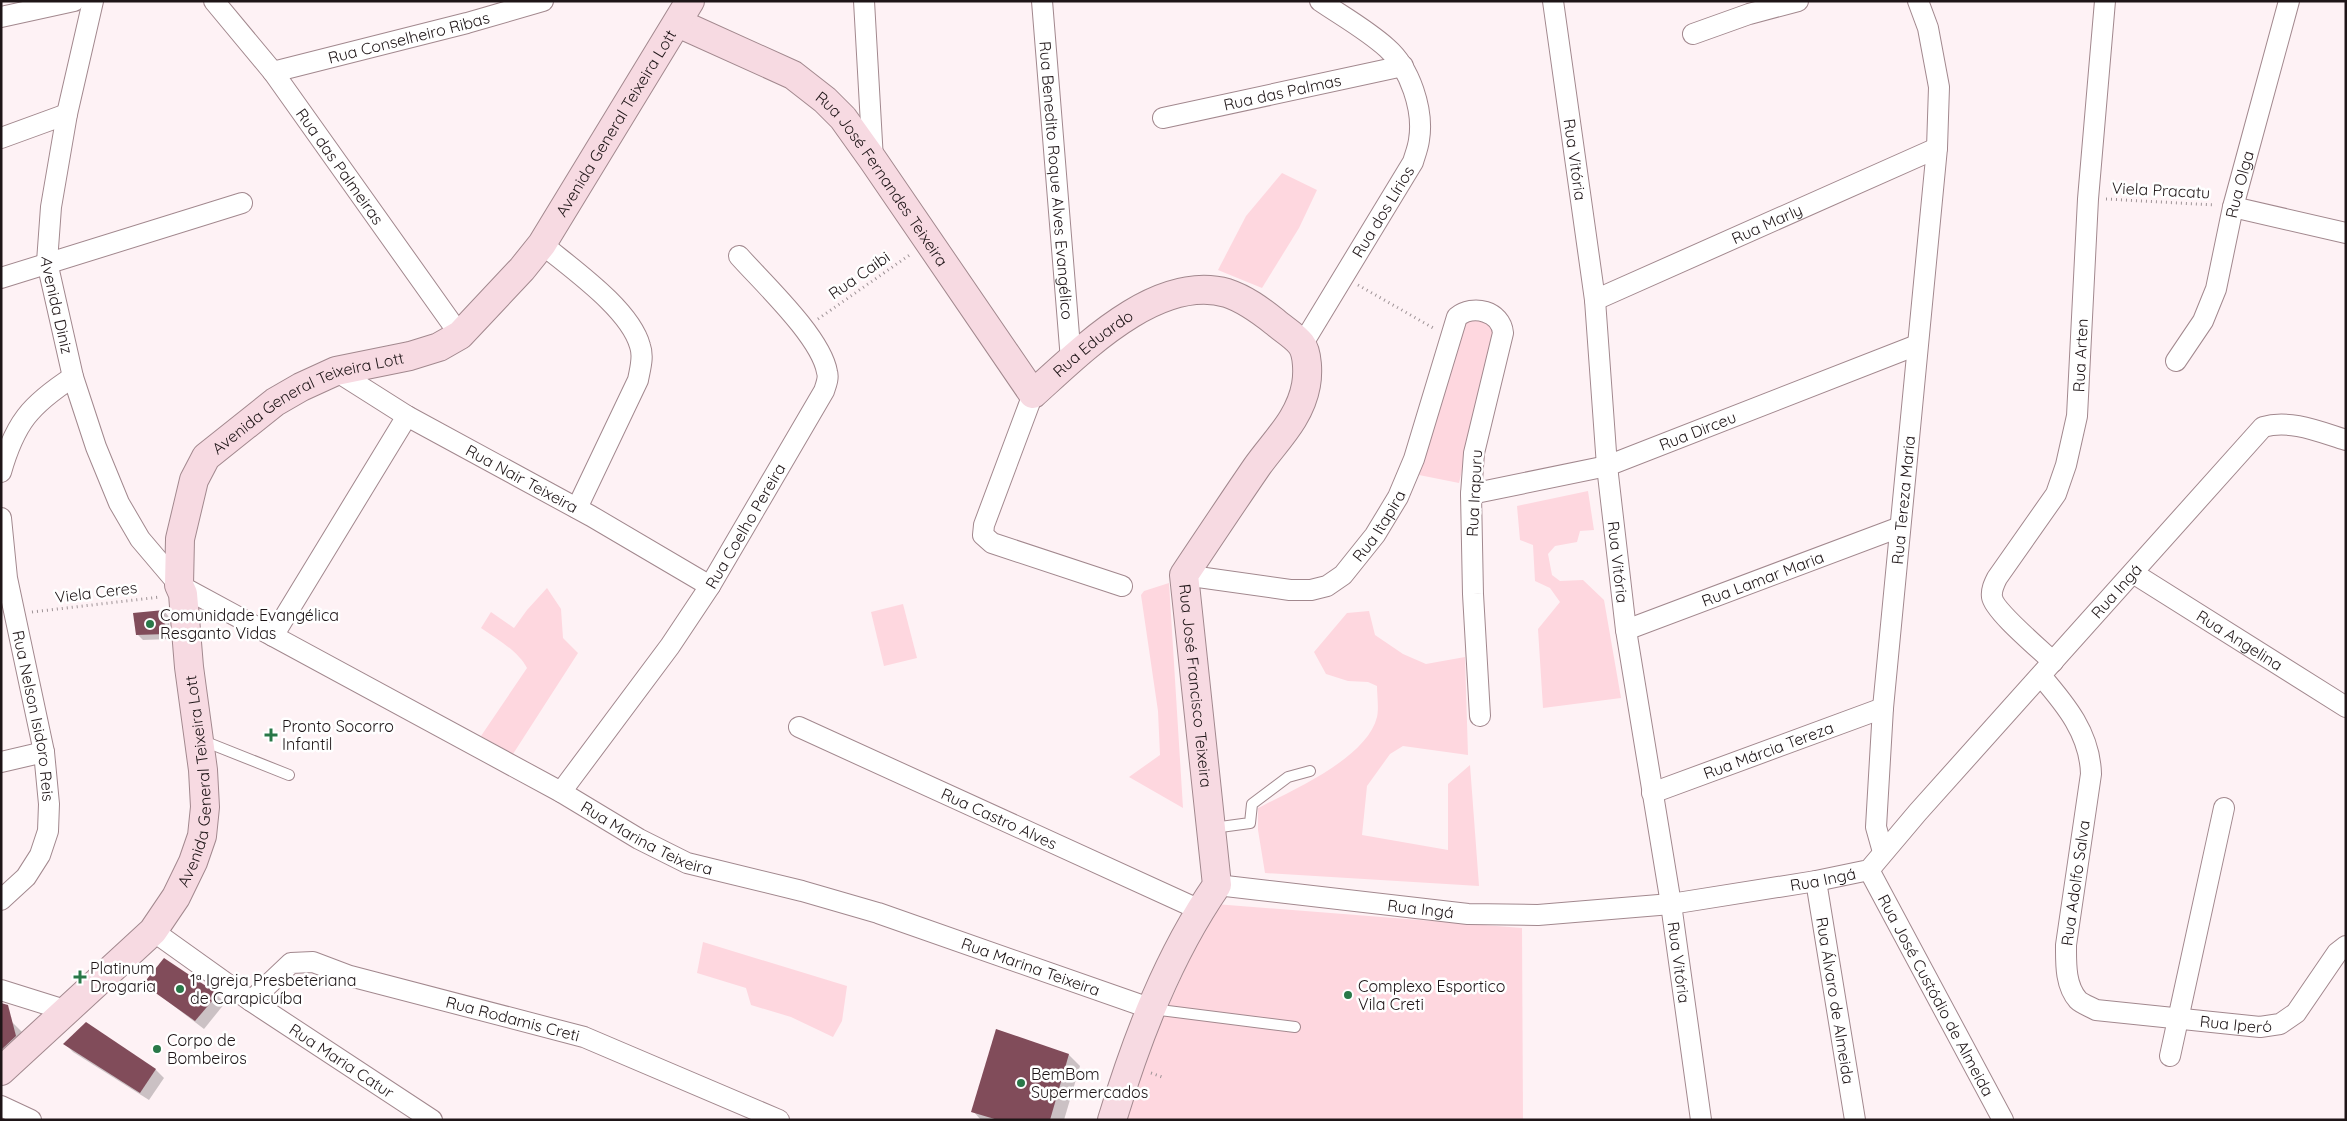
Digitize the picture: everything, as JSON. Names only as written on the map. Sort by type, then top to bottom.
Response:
[{"type":"street","points":[[1,17],[35,5],[74,1]]},
{"type":"street","name":"Avenida Diniz","points":[[93,1],[67,114],[51,208],[47,262],[72,377],[96,447],[119,503],[140,539],[181,590]]},
{"type":"street","name":"Rua das Palmeiras","points":[[214,1],[273,72],[460,335]]},
{"type":"street","name":"Rua Conselheiro Ribas","points":[[273,72],[467,23],[543,1]]},
{"type":"street","points":[[864,1],[873,160]]},
{"type":"street","name":"Rua Benedito Roque Alves Evangélico","points":[[1042,1],[1071,360]]},
{"type":"street","name":"Rua dos Lírios","points":[[1302,345],[1413,162],[1419,139],[1419,115],[1413,91],[1403,66],[1388,48],[1320,1]]},
{"type":"street","name":"Rua Vitória","points":[[1553,1],[1595,300],[1607,466],[1626,630],[1671,904],[1701,1120]]},
{"type":"street","points":[[1693,34],[1748,8],[1798,1]]},
{"type":"street","name":"Rua Tereza Maria","points":[[1882,852],[1876,827],[1883,708],[1937,148],[1939,88],[1928,28],[1918,1]]},
{"type":"street","name":"Rua Arten","points":[[2047,669],[2002,613],[1992,597],[1992,589],[1997,578],[2056,494],[2066,465],[2077,416],[2088,199],[2106,1]]},
{"type":"street","name":"Rua Olga","points":[[2176,361],[2203,321],[2212,303],[2233,206],[2289,1]]},
{"type":"street","name":"Rua José Fernandes Teixeira","points":[[684,12],[810,86],[843,118],[1033,394]]},
{"type":"street","name":"Avenida General Teixeira Lott","points":[[1,1071],[153,931],[176,897],[193,862],[202,836],[204,807],[199,739],[181,590],[180,539],[186,506],[194,480],[206,458],[275,402],[301,387],[336,371],[410,356],[439,347],[460,335],[542,244],[684,12]]},
{"type":"street","name":"Rua das Palmas","points":[[1162,118],[1403,66]]},
{"type":"street","points":[[1,138],[67,114]]},
{"type":"street","name":"Rua Marly","points":[[1595,300],[1937,148]]},
{"type":"street","points":[[1,278],[242,202]]},
{"type":"street","points":[[2233,206],[2346,234]]},
{"type":"street","points":[[542,244],[597,290],[627,319],[641,347],[642,361],[638,380],[577,508]]},
{"type":"street","name":"Rua Coelho Pereira","points":[[561,792],[670,646],[710,586],[824,391],[828,372],[804,328],[738,256]]},
{"type":"street","name":"Rua Eduardo","points":[[1122,586],[992,543],[984,535],[984,526],[1033,394],[1071,360],[1116,325],[1150,303],[1178,293],[1202,290],[1227,293],[1256,306],[1302,345]]},
{"type":"street","name":"Rua Irapuru","points":[[1457,317],[1470,310],[1484,311],[1495,317],[1502,324],[1503,334],[1474,453],[1471,494],[1473,594],[1480,716]]},
{"type":"street","name":"Rua Itapira","points":[[1184,575],[1290,590],[1319,588],[1344,575],[1375,535],[1398,497],[1414,459],[1457,317]]},
{"type":"street","name":"Rua Dirceu","points":[[1471,494],[1607,466],[1917,344]]},
{"type":"street","name":"Rua José Francisco Teixeira","points":[[1217,886],[1184,575],[1257,467],[1295,418],[1306,383],[1307,365],[1302,345]]},
{"type":"street","name":"Rua Nair Teixeira","points":[[336,371],[407,416],[577,508],[710,586]]},
{"type":"street","points":[[1,472],[9,446],[20,423],[37,402],[72,377]]},
{"type":"street","points":[[273,636],[407,416]]},
{"type":"street","name":"Rua Ingá","points":[[1217,886],[1468,914],[1538,915],[1671,904],[1816,882],[1869,870],[1882,852],[2263,427],[2272,424],[2285,424],[2346,440]]},
{"type":"street","name":"Rua Nelson Isidoro Reis","points":[[1,518],[13,614],[44,752],[49,804],[48,831],[40,855],[26,877],[1,900]]},
{"type":"street","name":"Rua Lamar Maria","points":[[1626,630],[1900,527]]},
{"type":"street","name":"Rua Angelina","points":[[2133,573],[2346,707]]},
{"type":"street","name":"Rua Marina Teixeira","points":[[181,590],[273,636],[561,792],[639,839],[687,863],[793,888],[878,913],[1152,1008]]},
{"type":"street","name":"Rua Adolfo Salva","points":[[2047,669],[2079,727],[2090,760],[2091,774],[2066,945],[2066,968],[2071,987],[2078,1000],[2096,1010],[2179,1019]]},
{"type":"street","name":"Rua Márcia Tereza","points":[[1652,793],[1883,708]]},
{"type":"street","name":"Rua Castro Alves","points":[[799,727],[1200,910]]},
{"type":"street","points":[[1,762],[44,752]]},
{"type":"street","points":[[2170,1056],[2224,808]]},
{"type":"street","name":"Rua José Custódio de Almeida","points":[[1869,870],[2004,1120]]},
{"type":"street","name":"Rua Álvaro de Almeida","points":[[1816,882],[1855,1120]]},
{"type":"street","points":[[1112,1120],[1129,1065],[1163,981],[1200,910],[1217,886]]},
{"type":"street","name":"Rua Maria Catur","points":[[153,931],[251,1001],[432,1120]]},
{"type":"street","name":"Rua Iperó","points":[[2179,1019],[2260,1027],[2280,1024],[2296,1013],[2337,953],[2346,946]]},
{"type":"street","name":"Rua Rodamis Creti","points":[[251,1001],[291,962],[313,962],[350,976],[584,1037],[778,1120]]},
{"type":"street","points":[[1,990],[68,1010]]},
{"type":"street","points":[[1,1106],[32,1120]]},
{"type":"lane","points":[[199,739],[289,775]]},
{"type":"lane","points":[[1211,829],[1250,822],[1252,804],[1288,777],[1310,772]]},
{"type":"lane","points":[[1152,1008],[1295,1027]]},
{"type":"path","name":"Viela Pracatu","points":[[2088,199],[2233,206]]},
{"type":"path","name":"Rua Caibi","points":[[804,328],[928,242]]},
{"type":"path","points":[[1345,277],[1450,338]]},
{"type":"path","name":"Viela Ceres","points":[[13,614],[181,590]]},
{"type":"shaded area","points":[[1282,173],[1317,190],[1299,228],[1262,288],[1218,270],[1246,216]]},
{"type":"shaded area","points":[[1475,317],[1497,327],[1459,483],[1419,475],[1464,324]]},
{"type":"shaded area","points":[[1588,491],[1594,530],[1580,531],[1577,542],[1555,546],[1548,554],[1552,575],[1560,581],[1583,580],[1604,600],[1621,698],[1543,708],[1538,629],[1560,602],[1550,588],[1535,581],[1533,545],[1520,540],[1517,506]]},
{"type":"shaded area","points":[[1169,583],[1183,808],[1129,777],[1160,755],[1158,711],[1141,595],[1144,591]]},
{"type":"shaded area","points":[[547,588],[561,609],[563,638],[578,653],[513,754],[481,736],[527,668],[513,651],[481,628],[491,612],[514,628]]},
{"type":"shaded area","points":[[903,604],[917,658],[884,666],[871,612]]},
{"type":"shaded area","points":[[1369,611],[1375,635],[1403,654],[1426,664],[1465,657],[1468,755],[1403,746],[1390,754],[1367,786],[1362,835],[1448,850],[1448,784],[1470,765],[1479,886],[1265,873],[1258,830],[1258,808],[1308,782],[1344,759],[1359,746],[1370,732],[1377,717],[1377,686],[1368,682],[1348,681],[1326,674],[1314,652],[1347,613]]},
{"type":"shaded area","name":"Complexo Esportico Vila Creti","points":[[1215,904],[1522,928],[1523,1120],[1125,1120],[1143,1061]]},
{"type":"shaded area","points":[[703,942],[847,986],[842,1021],[833,1037],[791,1017],[751,1005],[746,988],[697,973]]},
{"type":"building","name":"Comunidade Evangélica Resganto Vidas","points":[[164,610],[166,634],[136,635],[133,613]]},
{"type":"building","name":"1ª Igreja Presbeteriana de Carapicuíba","points":[[164,958],[218,994],[195,1021],[143,984]]},
{"type":"building","points":[[1,1003],[8,1005],[16,1036],[1,1050]]},
{"type":"building","points":[[86,1022],[156,1069],[140,1093],[63,1044]]},
{"type":"building","name":"BemBom Supermercados","points":[[996,1029],[1069,1054],[1050,1120],[998,1120],[971,1112]]},
{"type":"place","name":"Comunidade Evangélica Resganto Vidas","points":[[150,624]]},
{"type":"place","name":"Pronto Socorro Infantil","points":[[271,735]]},
{"type":"place","name":"Platinum Drogaria","points":[[80,977]]},
{"type":"place","name":"1ª Igreja Presbeteriana de Carapicuíba","points":[[180,989]]},
{"type":"place","name":"Complexo Esportico Vila Creti","points":[[1348,995]]},
{"type":"place","name":"Corpo de Bombeiros","points":[[157,1049]]},
{"type":"place","name":"BemBom Supermercados","points":[[1021,1083]]}]
